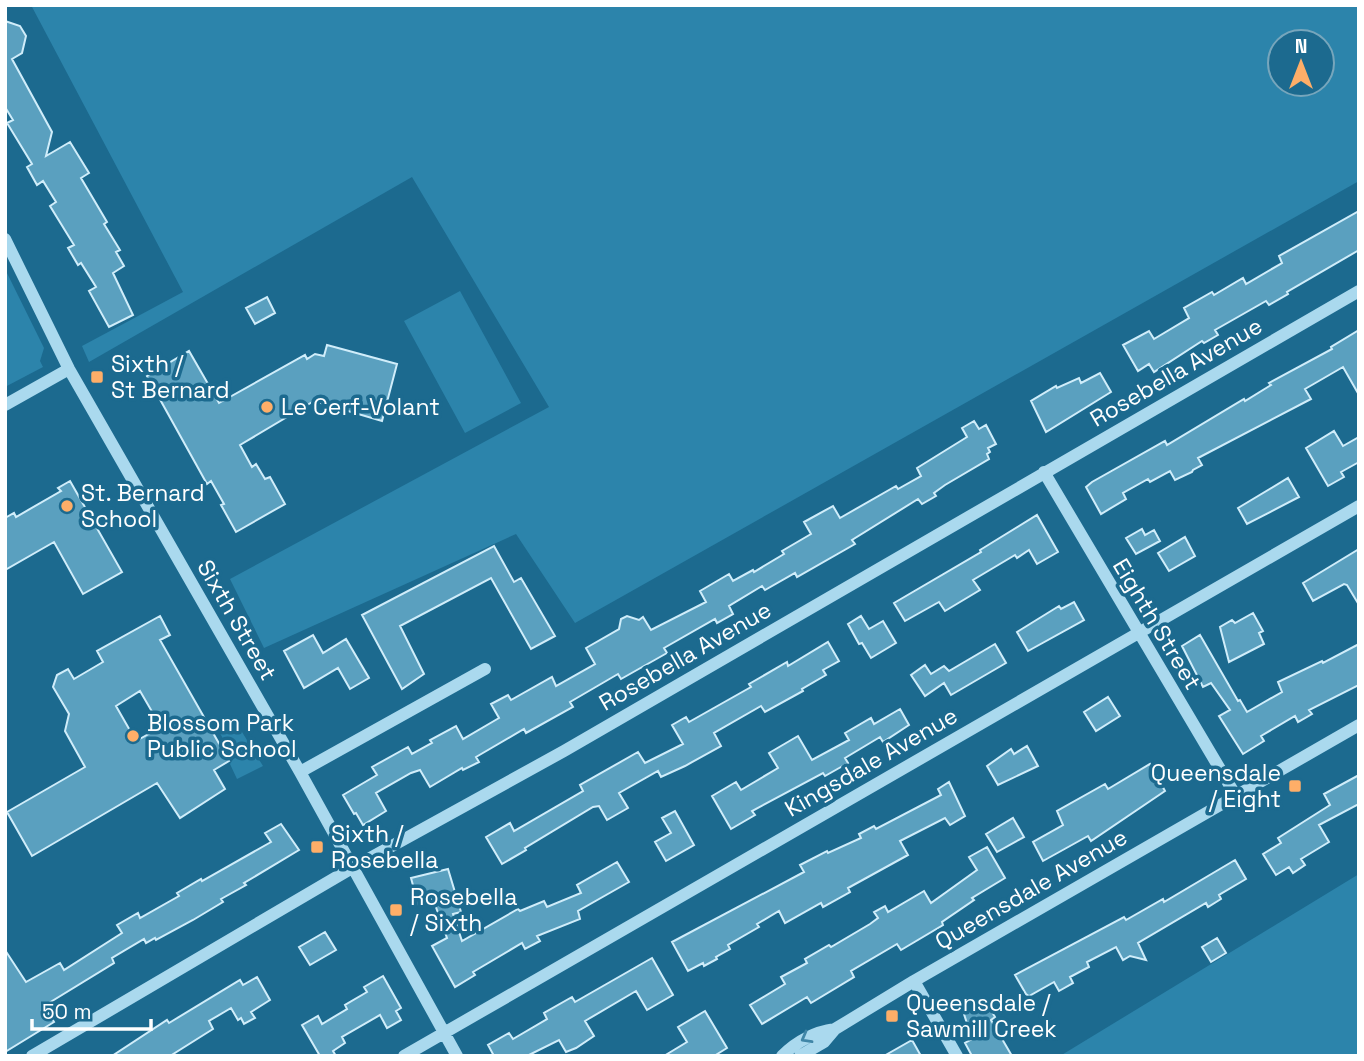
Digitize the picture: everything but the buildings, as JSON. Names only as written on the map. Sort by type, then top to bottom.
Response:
[{"type":"street","name":"Sixth Street","points":[[5,239],[69,369],[300,772],[457,1056]]},
{"type":"street","name":"Rosebella Avenue","points":[[32,1056],[352,868],[564,751],[1359,291]]},
{"type":"street","points":[[5,405],[69,369]]},
{"type":"street","name":"Eighth Street","points":[[1044,472],[1236,796]]},
{"type":"street","name":"Kingsdale Avenue","points":[[404,1056],[1359,506]]},
{"type":"street","points":[[300,772],[485,669]]},
{"type":"street","name":"Queensdale Avenue","points":[[807,1054],[824,1042],[835,1029],[914,981],[1359,725]]},
{"type":"street","points":[[914,981],[957,1056]]},
{"type":"street","name":"Queensdale Avenue","points":[[782,1056],[792,1046],[818,1031],[835,1029]]},
{"type":"shaded area","points":[[31,5],[1359,5],[1359,181],[575,623],[516,534],[264,648],[230,579],[549,407],[412,177],[89,362],[82,346],[183,292]]},
{"type":"shaded area","points":[[5,269],[44,348],[40,361],[43,367],[5,387]]},
{"type":"shaded area","points":[[460,291],[521,403],[465,433],[404,321]]},
{"type":"shaded area","points":[[234,719],[263,766],[237,779],[230,764],[234,758],[217,728]]},
{"type":"shaded area","points":[[1359,874],[1359,1056],[1060,1056]]},
{"type":"place","name":"Sixth / St Bernard","points":[[97,377]]},
{"type":"place","name":"Le Cerf-Volant","points":[[267,407]]},
{"type":"place","name":"St. Bernard School","points":[[67,506]]},
{"type":"place","name":"Blossom Park Public School","points":[[133,736]]},
{"type":"place","name":"Queensdale / Eight","points":[[1295,786]]},
{"type":"place","name":"Sixth / Rosebella","points":[[317,847]]},
{"type":"place","name":"Rosebella / Sixth","points":[[396,910]]},
{"type":"place","name":"Queensdale / Sawmill Creek","points":[[892,1016]]}]
